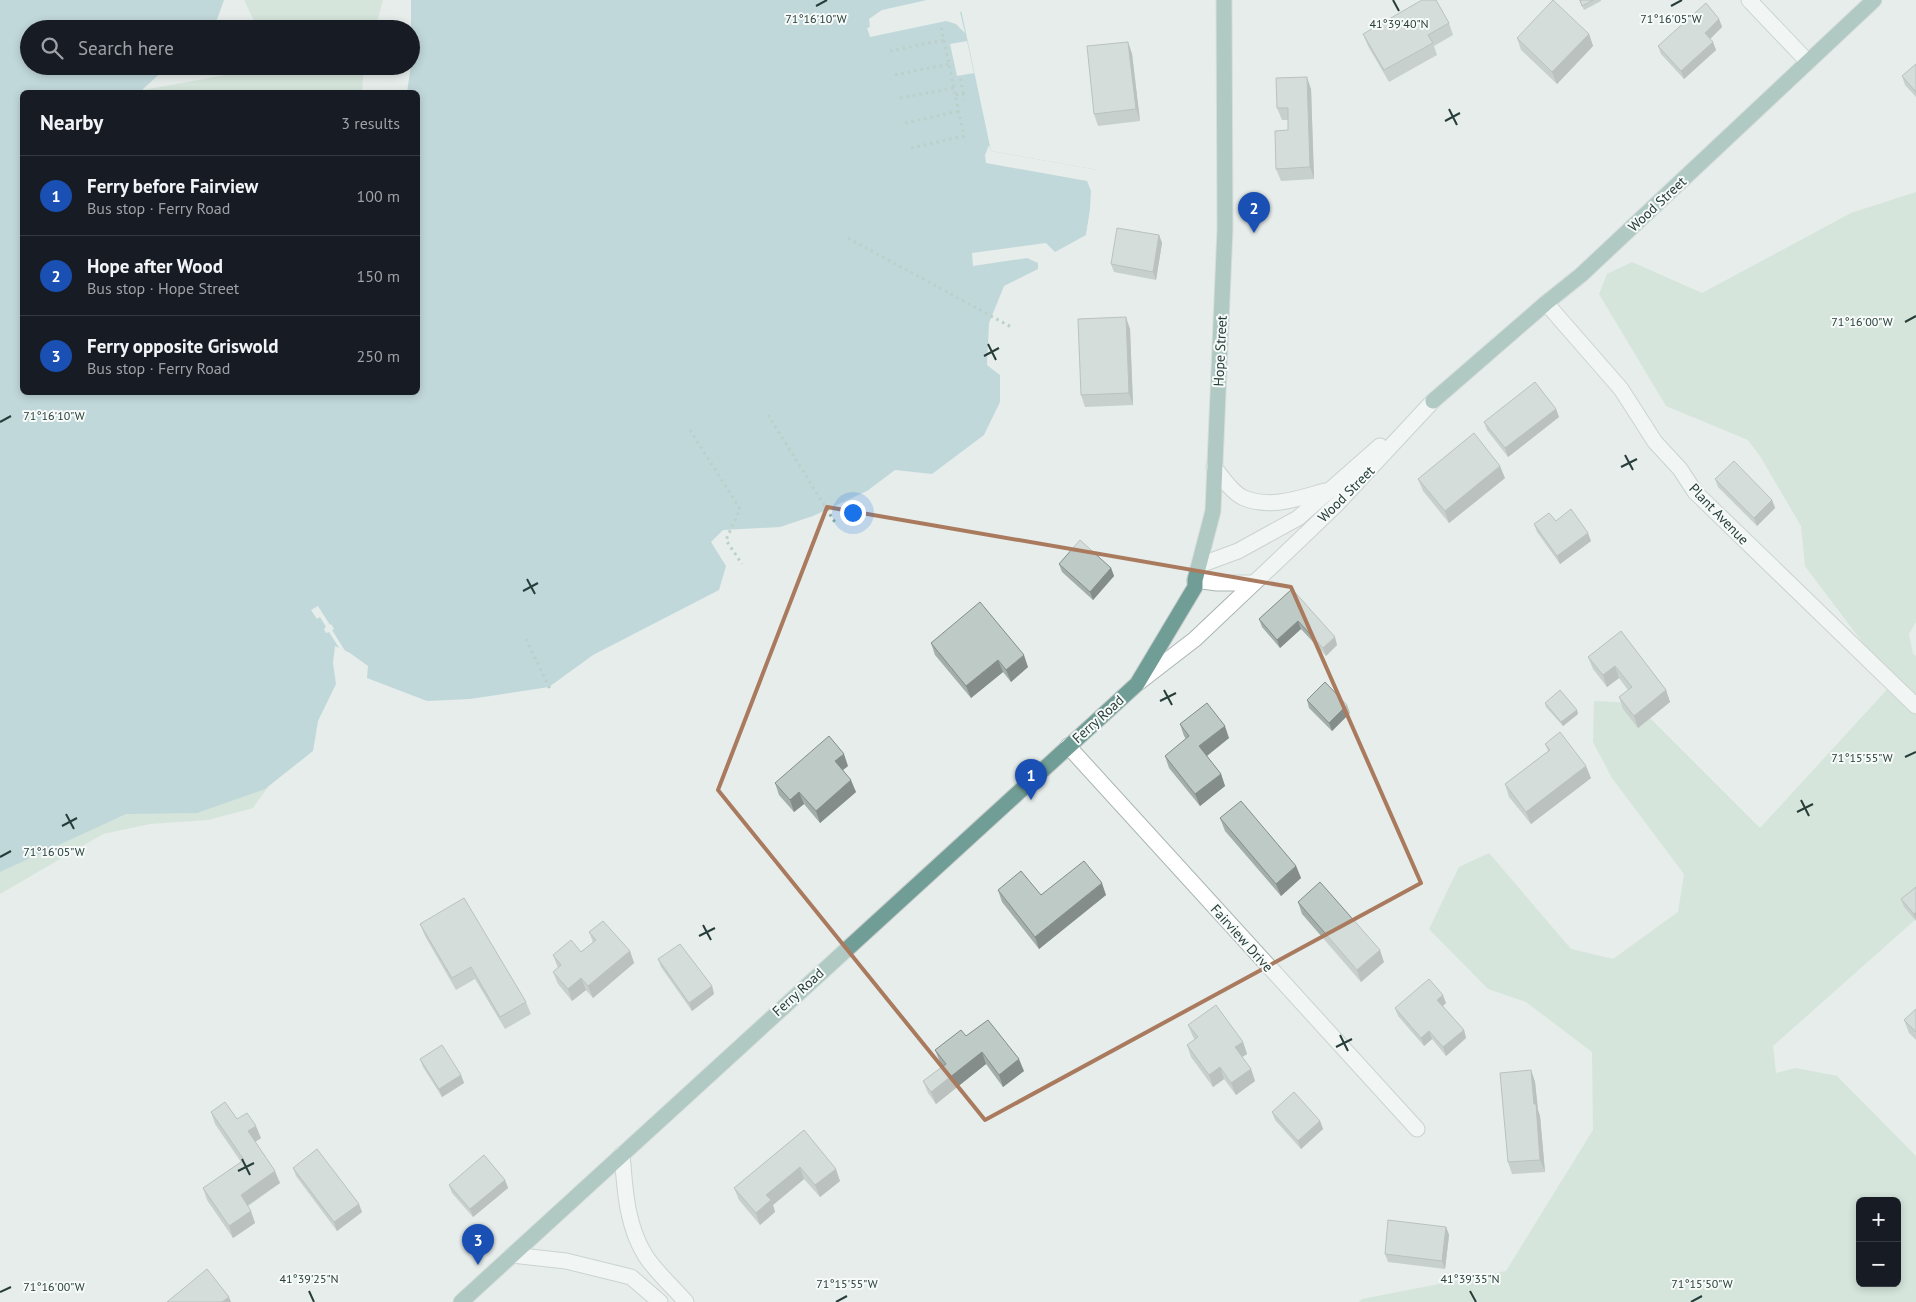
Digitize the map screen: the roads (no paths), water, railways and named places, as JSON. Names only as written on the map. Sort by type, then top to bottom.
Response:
[{"type":"main road","name":"Hope Street","points":[[1137,684],[1195,587],[1195,580],[1213,511],[1225,230],[1224,0]]},
{"type":"main road","name":"Wood Street","points":[[1433,401],[1581,275],[1874,0]]},
{"type":"main road","name":"Ferry Road","points":[[461,1302],[1137,684]]},
{"type":"street","points":[[1749,0],[1808,62]]},
{"type":"street","name":"Plant Avenue","points":[[1546,303],[1621,389],[1655,442],[1680,469],[1695,492],[1916,706]]},
{"type":"street","name":"Wood Street","points":[[1200,565],[1238,551],[1298,518],[1433,401]]},
{"type":"street","name":"Wood Street","points":[[1137,684],[1195,640],[1337,504],[1433,401]]},
{"type":"street","name":"Wood Street","points":[[1214,467],[1233,489],[1244,498],[1263,502],[1286,502],[1329,490]]},
{"type":"street","points":[[1195,580],[1217,583],[1254,583]]},
{"type":"street","name":"Fairview Drive","points":[[1068,746],[1417,1129]]},
{"type":"street","points":[[622,1154],[626,1201],[630,1222],[645,1256],[686,1302]]},
{"type":"street","points":[[512,1255],[566,1261],[631,1277],[660,1302]]},
{"type":"water","points":[[0,0],[224,0],[217,20],[20,20],[20,75],[158,75],[143,90],[20,90],[20,395],[420,395],[420,90],[407,90],[410,75],[420,75],[420,20],[411,20],[411,0],[959,0],[991,151],[1098,170],[1084,246],[1004,286],[989,323],[987,365],[1000,375],[1000,402],[984,435],[932,474],[895,470],[867,491],[813,516],[780,527],[723,530],[711,542],[726,566],[719,590],[593,655],[549,687],[470,699],[427,701],[367,678],[368,666],[350,653],[335,646],[333,663],[336,684],[318,721],[313,751],[265,789],[197,813],[126,814],[0,872]]},
{"type":"place","name":"Hope after Wood","points":[[1254,233]]},
{"type":"place","name":"Ferry before Fairview","points":[[1031,800]]},
{"type":"place","name":"Ferry opposite Griswold","points":[[478,1265]]}]
